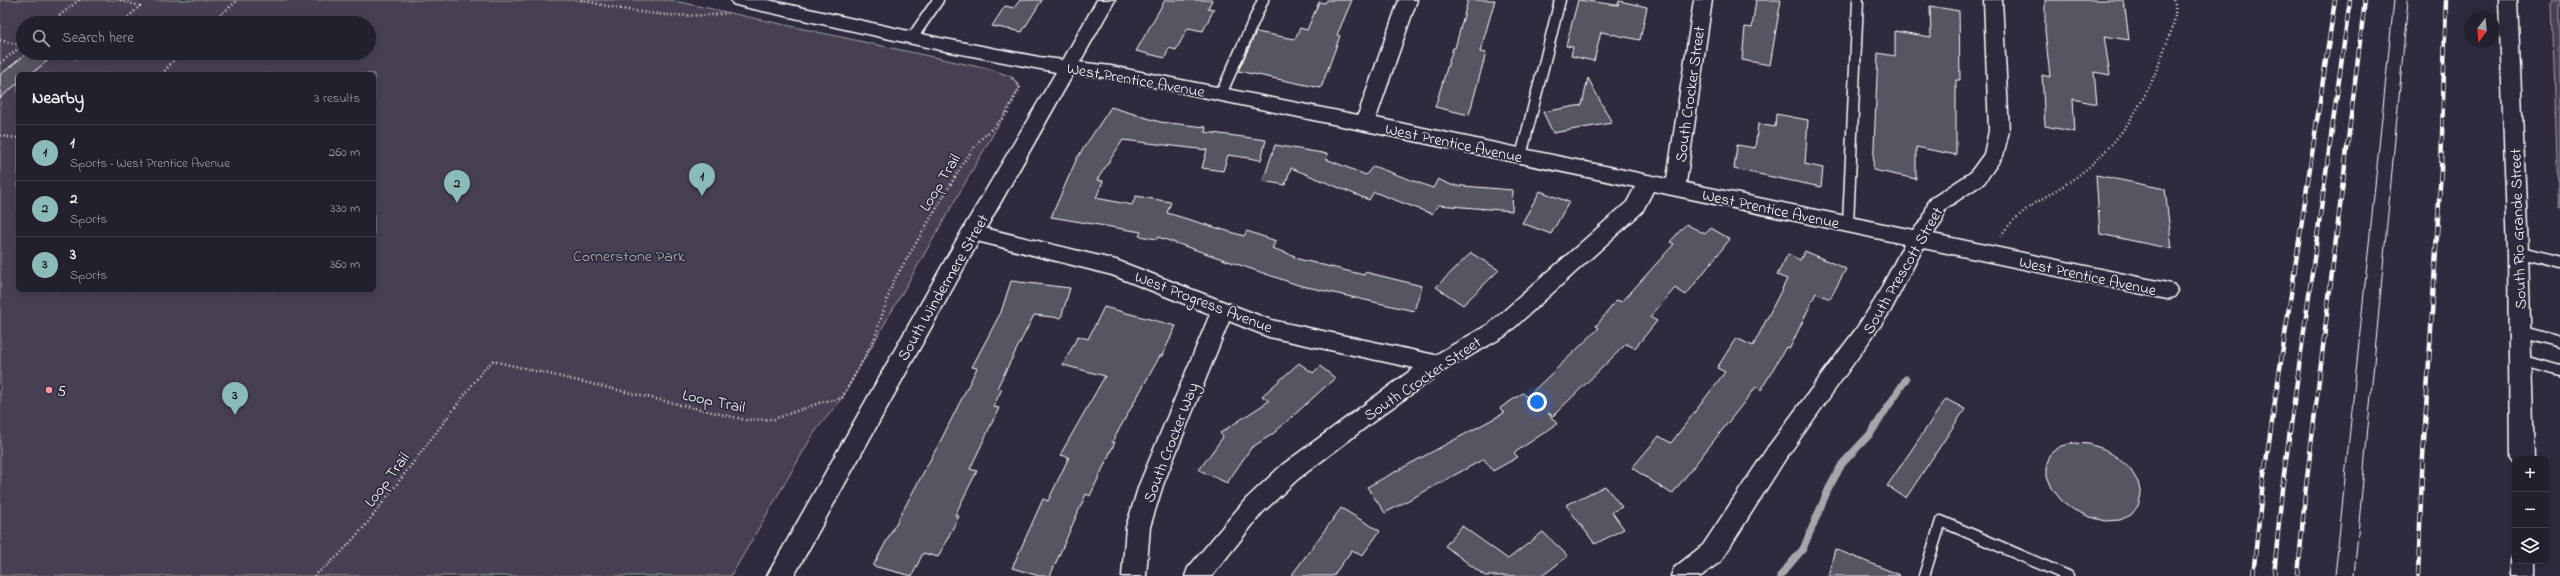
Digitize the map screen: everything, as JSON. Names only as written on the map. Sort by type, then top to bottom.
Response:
[{"type":"street","name":"South Windermere Street","points":[[780,576],[972,233],[1069,67],[1106,0]]},
{"type":"street","points":[[1365,123],[1408,0]]},
{"type":"street","name":"South Crocker Street","points":[[1675,188],[1703,0]]},
{"type":"street","name":"South Prescott Street","points":[[1683,576],[1712,553],[1776,454],[1864,335],[1883,306],[1917,239],[1932,222],[1936,205],[1977,178],[1993,156],[1999,131],[1993,0]]},
{"type":"street","name":"South Rio Grande Street","points":[[2508,0],[2518,251],[2522,456]]},
{"type":"street","name":"West Prentice Avenue","points":[[734,7],[772,3],[912,38],[1039,64],[1111,72],[1365,123],[2167,292]]},
{"type":"street","name":"South Crocker Street","points":[[1197,576],[1254,506],[1290,472],[1378,405],[1437,364],[1497,330],[1635,207],[1647,182]]},
{"type":"street","name":"West Progress Avenue","points":[[972,233],[1116,268],[1164,285],[1222,311],[1269,328],[1319,341],[1437,364]]},
{"type":"street","name":"South Crocker Way","points":[[1134,576],[1138,527],[1151,485],[1222,311]]},
{"type":"street","points":[[2523,564],[2523,576]]},
{"type":"lane","points":[[912,38],[938,0]]},
{"type":"lane","points":[[1221,94],[1263,0]]},
{"type":"lane","points":[[1521,156],[1560,0]]},
{"type":"lane","points":[[1848,224],[1858,0]]},
{"type":"lane","points":[[2518,251],[2560,262]]},
{"type":"lane","points":[[2520,331],[2560,342]]},
{"type":"lane","points":[[2521,360],[2560,371]]},
{"type":"lane","points":[[1924,576],[1941,521],[2068,576]]},
{"type":"path","points":[[59,16],[79,0]]},
{"type":"path","points":[[120,0],[140,6],[129,16]]},
{"type":"path","points":[[219,16],[238,0]]},
{"type":"path","points":[[581,0],[626,10],[676,17],[707,17],[734,7]]},
{"type":"path","points":[[1992,255],[2003,232],[2035,203],[2075,177],[2106,152],[2140,110],[2158,68],[2178,10],[2174,0]]},
{"type":"path","points":[[0,40],[16,44]]},
{"type":"path","points":[[0,63],[16,51]]},
{"type":"path","points":[[164,72],[174,60]]},
{"type":"path","name":"Loop Trail","points":[[314,576],[339,555],[365,526],[484,368],[494,361],[504,362],[746,420],[774,419],[822,402],[842,398],[874,340],[883,307],[893,282],[969,154],[980,140],[1007,114],[1020,87],[1016,80]]},
{"type":"path","points":[[0,136],[16,138]]},
{"type":"green space","name":"Cornerstone Park","points":[[0,0],[670,0],[993,70],[1012,77],[1020,87],[842,398],[814,433],[731,576],[0,576]]},
{"type":"green space","points":[[2552,0],[2560,0],[2560,207],[2558,195]]},
{"type":"building","points":[[1020,0],[1042,0],[1022,32],[992,26],[1005,6],[1014,8]]},
{"type":"building","points":[[1165,0],[1212,0],[1208,8],[1214,9],[1203,31],[1188,28],[1176,50],[1169,48],[1165,58],[1136,51]]},
{"type":"building","points":[[1327,0],[1352,0],[1337,35],[1340,36],[1321,88],[1238,71],[1256,32],[1295,39],[1300,28],[1307,30],[1319,2],[1325,3]]},
{"type":"building","points":[[1468,0],[1495,0],[1480,52],[1486,53],[1469,115],[1435,107],[1453,48],[1455,48]]},
{"type":"building","points":[[1578,0],[1618,5],[1619,1],[1647,7],[1640,40],[1601,32],[1594,61],[1571,56],[1573,47],[1566,46]]},
{"type":"building","points":[[1756,0],[1781,0],[1770,65],[1742,60],[1745,27],[1752,28]]},
{"type":"building","points":[[2045,0],[2124,0],[2129,40],[2104,36],[2110,75],[2094,72],[2097,104],[2073,99],[2075,132],[2045,126],[2042,75],[2050,77],[2045,30]]},
{"type":"building","points":[[1930,6],[1959,11],[1960,80],[1956,80],[1956,155],[1916,147],[1916,179],[1873,170],[1878,53],[1895,56],[1895,31],[1931,37]]},
{"type":"building","points":[[18,60],[48,60],[33,72],[16,72],[16,85],[0,98],[0,75]]},
{"type":"building","points":[[1588,78],[1612,123],[1553,133],[1543,112],[1582,105]]},
{"type":"building","points":[[1111,107],[1160,122],[1206,127],[1205,132],[1266,140],[1261,160],[1228,155],[1223,171],[1202,168],[1207,150],[1123,140],[1097,180],[1103,181],[1096,198],[1132,205],[1136,196],[1171,202],[1167,213],[1244,236],[1247,231],[1276,241],[1272,248],[1295,256],[1294,258],[1364,275],[1365,272],[1422,286],[1414,311],[1298,285],[1158,237],[1157,239],[1139,236],[1141,232],[1051,217],[1077,158]]},
{"type":"building","points":[[1776,114],[1808,120],[1805,164],[1823,168],[1821,187],[1734,169],[1737,145],[1755,148],[1758,124],[1775,127]]},
{"type":"building","points":[[1275,145],[1328,154],[1326,159],[1366,175],[1373,166],[1433,188],[1438,179],[1451,185],[1513,190],[1512,211],[1438,205],[1432,214],[1374,192],[1369,200],[1291,168],[1285,185],[1263,181]]},
{"type":"building","points":[[2096,175],[2165,189],[2172,249],[2100,234]]},
{"type":"building","points":[[1540,191],[1569,202],[1551,234],[1522,223]]},
{"type":"building","points":[[1686,224],[1705,234],[1711,228],[1730,239],[1686,295],[1675,288],[1650,317],[1657,321],[1635,348],[1626,344],[1553,416],[1548,413],[1557,424],[1514,453],[1518,457],[1493,471],[1484,459],[1385,513],[1367,487],[1504,413],[1500,408],[1523,393],[1527,397],[1599,328],[1596,326],[1617,300],[1622,302],[1674,244],[1670,242]]},
{"type":"building","points":[[1805,251],[1846,269],[1830,299],[1816,293],[1790,348],[1786,347],[1761,390],[1756,387],[1672,494],[1632,468],[1659,436],[1671,443],[1725,372],[1717,368],[1736,338],[1753,346],[1787,279],[1777,275],[1788,254],[1800,260]]},
{"type":"building","points":[[1471,253],[1499,270],[1463,305],[1436,287]]},
{"type":"building","points":[[1011,281],[1070,288],[1061,318],[1034,315],[997,388],[1002,389],[993,407],[999,408],[970,469],[977,471],[955,515],[959,516],[938,557],[923,553],[912,576],[873,566],[942,438],[977,368],[972,367],[1001,312]]},
{"type":"building","points":[[1104,307],[1176,326],[1162,356],[1160,356],[1112,442],[1115,442],[1090,496],[1086,494],[1050,576],[1039,576],[1012,568],[1043,499],[1048,501],[1069,457],[1060,455],[1105,376],[1063,365],[1078,336],[1088,339]]},
{"type":"building","points":[[1299,363],[1313,373],[1320,366],[1335,378],[1274,433],[1251,448],[1227,483],[1199,470],[1223,437],[1220,433],[1269,401],[1262,396]]},
{"type":"building","points":[[1946,399],[1965,409],[1906,498],[1887,486]]},
{"type":"building","points":[[2074,443],[2089,444],[2104,449],[2118,458],[2130,469],[2138,482],[2141,495],[2138,506],[2131,515],[2120,520],[2106,521],[2090,517],[2074,510],[2061,500],[2052,488],[2047,476],[2047,463],[2051,453],[2061,446]]},
{"type":"building","points":[[1605,486],[1622,507],[1612,512],[1624,529],[1595,544],[1566,505]]},
{"type":"building","points":[[1341,508],[1380,531],[1362,556],[1352,550],[1333,576],[1291,576]]},
{"type":"building","points":[[1462,526],[1508,559],[1543,532],[1568,556],[1542,576],[1485,576],[1445,546]]},
{"type":"building","points":[[1835,549],[1900,575],[1828,576]]},
{"type":"waterway","points":[[1780,576],[1803,549],[1828,490],[1842,464],[1871,433],[1906,379]]},
{"type":"tram line","points":[[2335,576],[2394,0]]},
{"type":"tram line","points":[[2354,576],[2408,0]]},
{"type":"railway","points":[[2253,576],[2263,482],[2335,0]]},
{"type":"railway","points":[[2274,576],[2282,489],[2350,0]]},
{"type":"railway","points":[[2298,576],[2305,495],[2365,0]]},
{"type":"railway","points":[[2418,576],[2422,473],[2441,170],[2446,0]]},
{"type":"place","name":"1","points":[[702,196]]},
{"type":"place","name":"2","points":[[457,203]]},
{"type":"place","name":"5","points":[[49,390]]},
{"type":"place","name":"3","points":[[235,415]]}]
